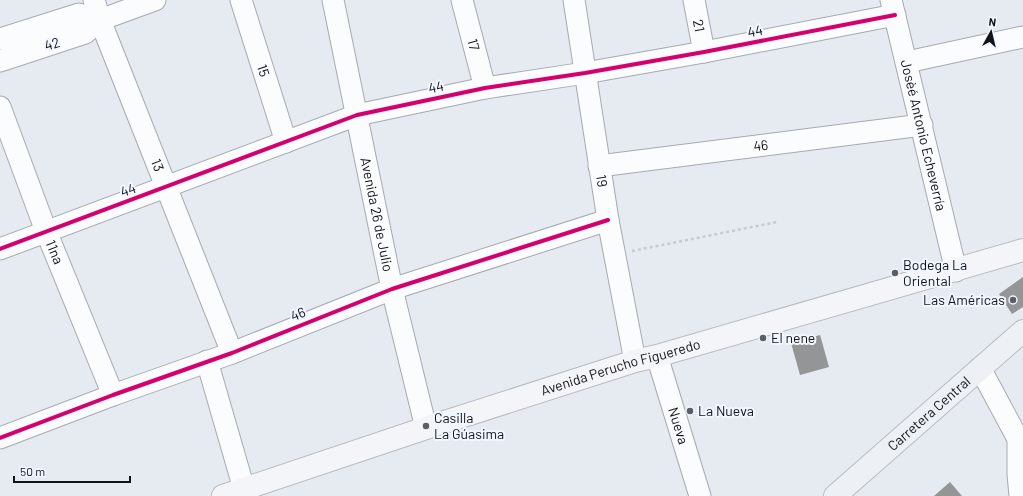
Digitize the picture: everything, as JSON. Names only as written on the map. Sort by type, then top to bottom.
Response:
[{"type":"highway","name":"Carretera Central","points":[[835,496],[1023,332]]},
{"type":"main road","name":"Avenida Perucho Figueredo","points":[[223,496],[426,428],[635,361],[956,271],[1023,250]]},
{"type":"street","name":"13","points":[[94,0],[100,20],[232,352]]},
{"type":"street","name":"42","points":[[0,61],[85,33],[100,20],[155,0]]},
{"type":"street","name":"15","points":[[241,0],[286,142]]},
{"type":"street","name":"Avenida 26 de Julio","points":[[333,0],[392,289],[426,428]]},
{"type":"street","name":"17","points":[[462,0],[485,88]]},
{"type":"street","name":"19","points":[[574,0],[608,220],[635,361]]},
{"type":"street","name":"21","points":[[694,0],[704,52]]},
{"type":"street","name":"44","points":[[0,249],[357,115],[485,88],[585,73],[704,52],[893,8]]},
{"type":"street","name":"Josèé Antonio Echeverría","points":[[893,8],[956,271]]},
{"type":"street","name":"42","points":[[0,39],[79,14],[100,20]]},
{"type":"street","points":[[907,62],[1023,37]]},
{"type":"street","name":"11na","points":[[0,107],[46,231],[113,395]]},
{"type":"street","name":"46","points":[[599,166],[922,125]]},
{"type":"street","name":"46","points":[[0,438],[113,395],[207,362],[392,289],[608,220]]},
{"type":"street","name":"Nueva","points":[[657,356],[700,496]]},
{"type":"street","points":[[207,362],[244,489]]},
{"type":"street","points":[[980,368],[1018,439],[1018,474],[1020,496]]},
{"type":"path","points":[[615,255],[777,222]]},
{"type":"building","name":"Las Américas","points":[[1023,277],[1023,307],[1012,314],[999,294]]},
{"type":"building","points":[[820,335],[829,367],[800,375],[791,343]]},
{"type":"building","points":[[950,482],[962,496],[934,496]]},
{"type":"cycle path","points":[[0,249],[357,115],[485,88],[585,73],[704,52],[895,15]]},
{"type":"cycle path","points":[[0,438],[113,395],[232,353],[392,289],[608,220]]},
{"type":"place","name":"Bodega La Oriental","points":[[895,273]]},
{"type":"place","name":"Las Américas","points":[[1013,300]]},
{"type":"place","name":"El nene","points":[[763,338]]},
{"type":"place","name":"La Nueva","points":[[690,411]]},
{"type":"place","name":"Casilla La Gúasima","points":[[426,426]]}]
